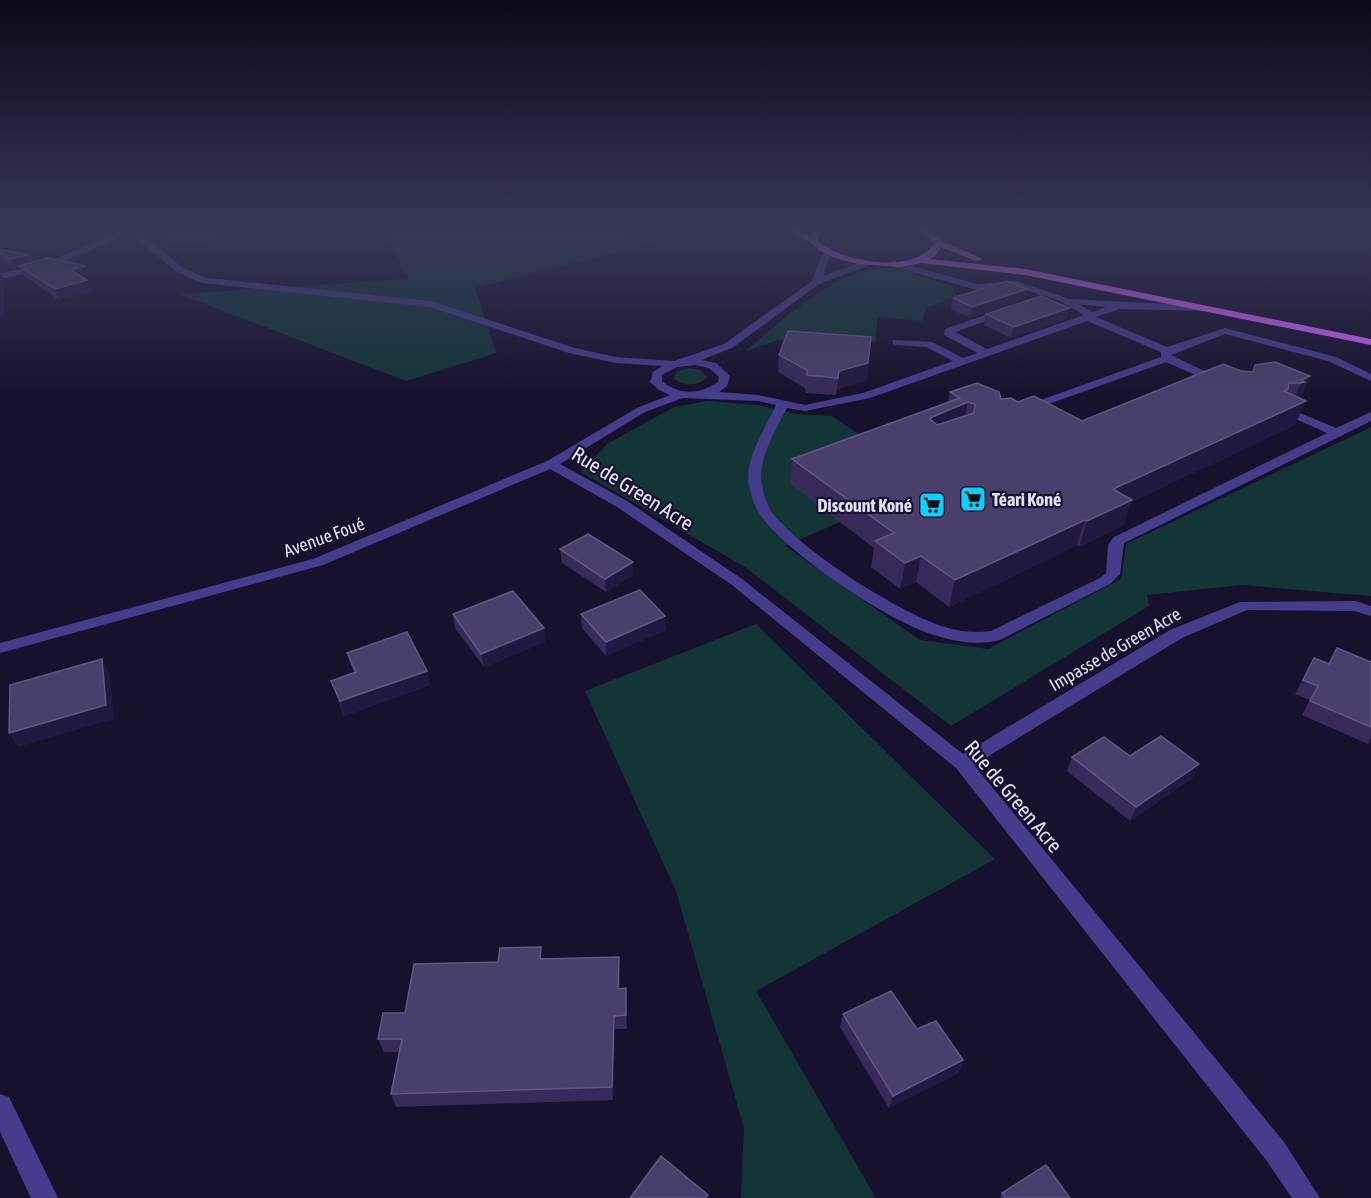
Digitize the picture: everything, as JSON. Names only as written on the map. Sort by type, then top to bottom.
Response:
[{"type":"main road","points":[[1089,285],[1371,342]]},
{"type":"street","points":[[243,285],[431,304],[573,351],[616,360],[674,364],[686,362],[728,346],[812,285]]},
{"type":"street","points":[[969,285],[977,287],[1004,285]]},
{"type":"street","points":[[1019,285],[1057,297],[1119,306],[1208,309]]},
{"type":"street","points":[[1032,303],[1057,297],[1089,316],[1232,387]]},
{"type":"street","points":[[616,360],[683,394],[758,398],[782,405],[805,408],[866,396],[1119,306]]},
{"type":"street","points":[[986,353],[948,333],[950,330],[1011,310]]},
{"type":"street","points":[[1020,411],[1225,331],[1332,359],[1371,378]]},
{"type":"street","points":[[897,342],[928,344],[962,362]]},
{"type":"street","points":[[719,369],[728,346]]},
{"type":"street","points":[[686,362],[704,363],[719,369],[726,380],[758,398]]},
{"type":"street","name":"Avenue Foué","points":[[640,410],[657,382],[660,370],[674,364]]},
{"type":"street","points":[[703,394],[719,388],[726,380]]},
{"type":"street","name":"Avenue Foué","points":[[0,648],[318,562],[551,464],[640,410],[683,394]]},
{"type":"street","points":[[782,405],[759,453],[755,484],[765,512],[787,536],[881,603],[912,620],[951,634],[980,638],[994,636],[1105,581],[1113,574],[1115,545],[1119,540],[1371,416]]},
{"type":"street","points":[[1284,410],[1336,433]]},
{"type":"street","name":"Rue de Green Acre","points":[[551,464],[622,504],[737,582],[962,763],[1275,1151],[1307,1198]]},
{"type":"street","name":"Impasse de Green Acre","points":[[962,763],[1176,634],[1245,605],[1355,606],[1371,611]]},
{"type":"street","points":[[0,1106],[45,1198]]},
{"type":"green space","points":[[318,285],[487,285],[475,288],[496,353],[406,381],[179,294]]},
{"type":"green space","points":[[831,285],[947,285],[953,287],[956,296],[926,308],[922,321],[878,317],[875,342],[791,334],[789,341],[778,340],[746,351]]},
{"type":"green space","points":[[689,368],[700,370],[707,377],[699,383],[691,384],[674,379],[676,372]]},
{"type":"green space","points":[[708,401],[758,405],[796,414],[832,416],[882,450],[840,522],[785,546],[920,640],[988,649],[1121,579],[1126,544],[1371,427],[1371,596],[1242,585],[1147,595],[1149,606],[951,726],[745,567],[581,472],[607,444],[674,407]]},
{"type":"green space","points":[[756,624],[995,859],[756,991],[876,1198],[741,1198],[744,1128],[676,891],[585,691]]},
{"type":"building","points":[[49,285],[70,285],[55,289]]},
{"type":"building","points":[[995,285],[1017,285],[1027,289],[972,307],[953,298]]},
{"type":"building","points":[[1041,296],[1069,308],[1014,327],[986,314]]},
{"type":"building","points":[[788,331],[871,337],[868,363],[839,371],[838,378],[807,375],[807,370],[779,355]]},
{"type":"building","name":"Téari Koné","points":[[1275,362],[1310,376],[1301,380],[1305,382],[1289,383],[1288,389],[1284,391],[1306,401],[1113,489],[1132,500],[955,580],[921,556],[905,563],[875,541],[894,533],[792,459],[960,398],[950,392],[977,383],[999,392],[1001,399],[1011,398],[1018,402],[1034,396],[1082,421],[1223,364],[1241,371],[1253,372],[1255,365]],"holes":[[[968,402],[975,404],[974,413],[937,425],[930,419]]]},
{"type":"building","points":[[588,534],[633,562],[605,579],[560,549]]},
{"type":"building","points":[[640,590],[665,616],[606,642],[581,614]]},
{"type":"building","points":[[513,591],[544,628],[481,654],[453,614]]},
{"type":"building","points":[[407,632],[427,671],[340,701],[331,681],[356,672],[347,653]]},
{"type":"building","points":[[1337,648],[1371,662],[1371,727],[1310,701],[1318,686],[1303,680],[1314,658],[1329,664]]},
{"type":"building","points":[[102,659],[106,705],[9,733],[10,685]]},
{"type":"building","points":[[1161,736],[1199,764],[1136,807],[1072,757],[1104,737],[1130,756]]},
{"type":"building","points":[[541,947],[540,959],[619,957],[618,989],[626,988],[626,1015],[614,1016],[612,1087],[391,1094],[402,1039],[378,1039],[383,1013],[405,1013],[414,964],[498,962],[500,948]]},
{"type":"building","points":[[891,991],[917,1029],[936,1021],[963,1060],[893,1096],[843,1014]]},
{"type":"building","points":[[661,1156],[708,1195],[705,1198],[630,1198]]},
{"type":"building","points":[[1046,1165],[1070,1198],[1005,1198],[1002,1193]]},
{"type":"place","name":"Téari Koné","points":[[973,499]]},
{"type":"place","name":"Discount Koné","points":[[932,505]]}]
